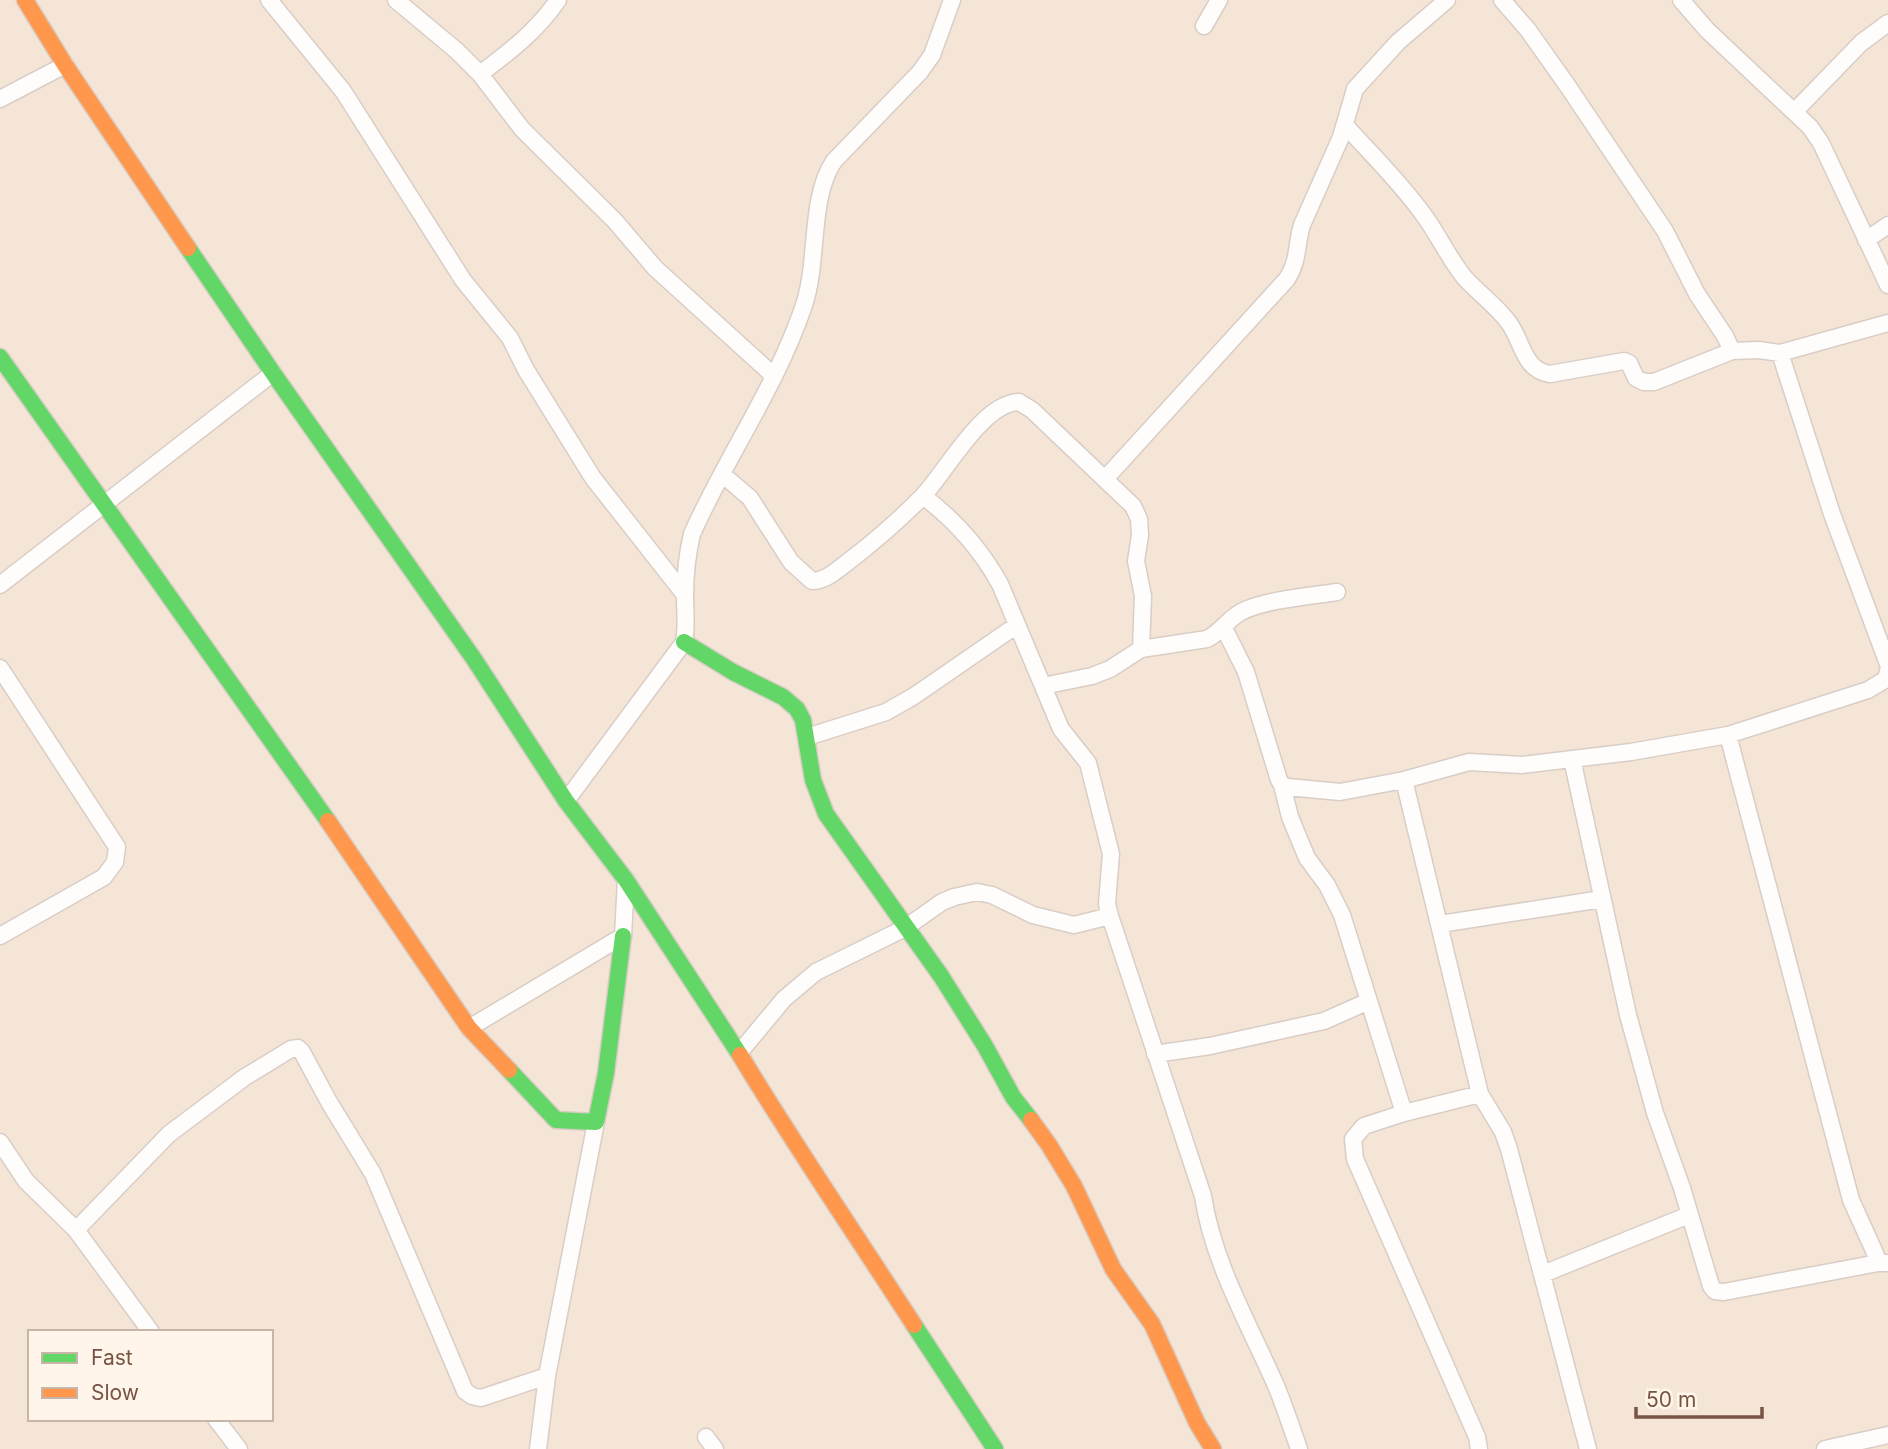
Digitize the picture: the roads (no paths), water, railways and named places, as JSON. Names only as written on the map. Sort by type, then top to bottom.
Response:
[{"type":"street","points":[[24,0],[272,373],[474,659],[566,801],[626,880],[739,1053],[797,1149],[816,1173],[995,1449]]},
{"type":"street","points":[[269,0],[343,91],[463,280],[510,338],[526,370],[593,478],[685,595]]},
{"type":"street","points":[[396,0],[480,74],[522,129],[615,221],[655,268],[774,376]]},
{"type":"street","points":[[480,74],[519,45],[558,0]]},
{"type":"street","points":[[566,801],[684,642],[687,628],[687,553],[692,534],[792,337],[809,291],[821,189],[826,173],[834,161],[920,72],[932,55],[952,0]]},
{"type":"street","points":[[1204,26],[1219,0]]},
{"type":"street","points":[[1105,479],[1287,279],[1298,256],[1302,225],[1345,125],[1351,98],[1362,80],[1398,42],[1447,0]]},
{"type":"street","points":[[1502,0],[1528,30],[1567,85],[1665,231],[1697,294],[1732,351]]},
{"type":"street","points":[[1681,0],[1707,30],[1795,111],[1821,143],[1888,285]]},
{"type":"street","points":[[1795,111],[1861,43],[1888,23]]},
{"type":"street","points":[[0,99],[65,65]]},
{"type":"street","points":[[1345,125],[1421,212],[1463,275],[1504,316],[1513,328],[1529,363],[1539,372],[1550,374],[1624,361],[1629,363],[1636,378],[1644,382],[1654,382],[1732,351],[1759,350],[1780,353],[1888,323]]},
{"type":"street","points":[[1866,240],[1888,225]]},
{"type":"street","points":[[1780,353],[1832,514],[1888,664]]},
{"type":"street","points":[[0,357],[302,783],[469,1028],[556,1120],[596,1122]]},
{"type":"street","points":[[0,586],[272,373]]},
{"type":"street","points":[[722,474],[750,498],[791,562],[812,581],[819,581],[865,549],[923,496],[978,428],[1000,407],[1019,402],[1032,410],[1133,506],[1139,519],[1140,535],[1136,561],[1143,596],[1141,649]]},
{"type":"street","points":[[923,496],[954,521],[976,546],[1000,584],[1062,729],[1088,763],[1111,854],[1112,871],[1107,904],[1110,916],[1203,1196],[1207,1221],[1299,1449]]},
{"type":"street","points":[[1044,687],[1101,672],[1141,649],[1207,639],[1224,628],[1240,612],[1254,607],[1337,592]]},
{"type":"street","points":[[807,737],[886,712],[915,696],[1017,625]]},
{"type":"street","points":[[1224,628],[1246,672],[1290,817],[1307,858],[1327,885],[1342,915],[1404,1113]]},
{"type":"street","points":[[684,642],[733,672],[783,697],[797,709],[807,737],[813,780],[826,814],[941,976],[1013,1097],[1049,1145],[1074,1186],[1113,1269],[1152,1324],[1197,1423],[1213,1449]]},
{"type":"street","points":[[0,667],[117,847],[115,862],[104,877],[0,936]]},
{"type":"street","points":[[1282,785],[1303,790],[1340,792],[1404,780],[1469,762],[1504,766],[1572,759],[1728,735],[1868,690],[1886,679],[1888,671]]},
{"type":"street","points":[[1572,759],[1628,1015],[1655,1112],[1715,1291],[1724,1293],[1883,1264],[1851,1200],[1728,735]]},
{"type":"street","points":[[1404,780],[1480,1094],[1510,1149],[1588,1449]]},
{"type":"street","points":[[538,1449],[547,1376],[608,1062],[626,880]]},
{"type":"street","points":[[739,1053],[785,999],[816,972],[905,928],[942,902],[964,893],[992,895],[1033,915],[1074,925],[1110,916]]},
{"type":"street","points":[[1440,924],[1602,899]]},
{"type":"street","points":[[469,1028],[622,936]]},
{"type":"street","points":[[1155,1054],[1210,1046],[1324,1021],[1369,1001]]},
{"type":"street","points":[[76,1230],[169,1133],[245,1077],[291,1049],[298,1048],[303,1052],[328,1102],[373,1174],[465,1391],[481,1398],[547,1376]]},
{"type":"street","points":[[1479,1449],[1477,1437],[1355,1159],[1353,1139],[1364,1126],[1480,1094]]},
{"type":"street","points":[[0,1142],[26,1181],[76,1230],[150,1330]]},
{"type":"street","points":[[1542,1274],[1689,1215]]},
{"type":"street","points":[[218,1421],[239,1449]]},
{"type":"street","points":[[1825,1449],[1888,1435]]}]
